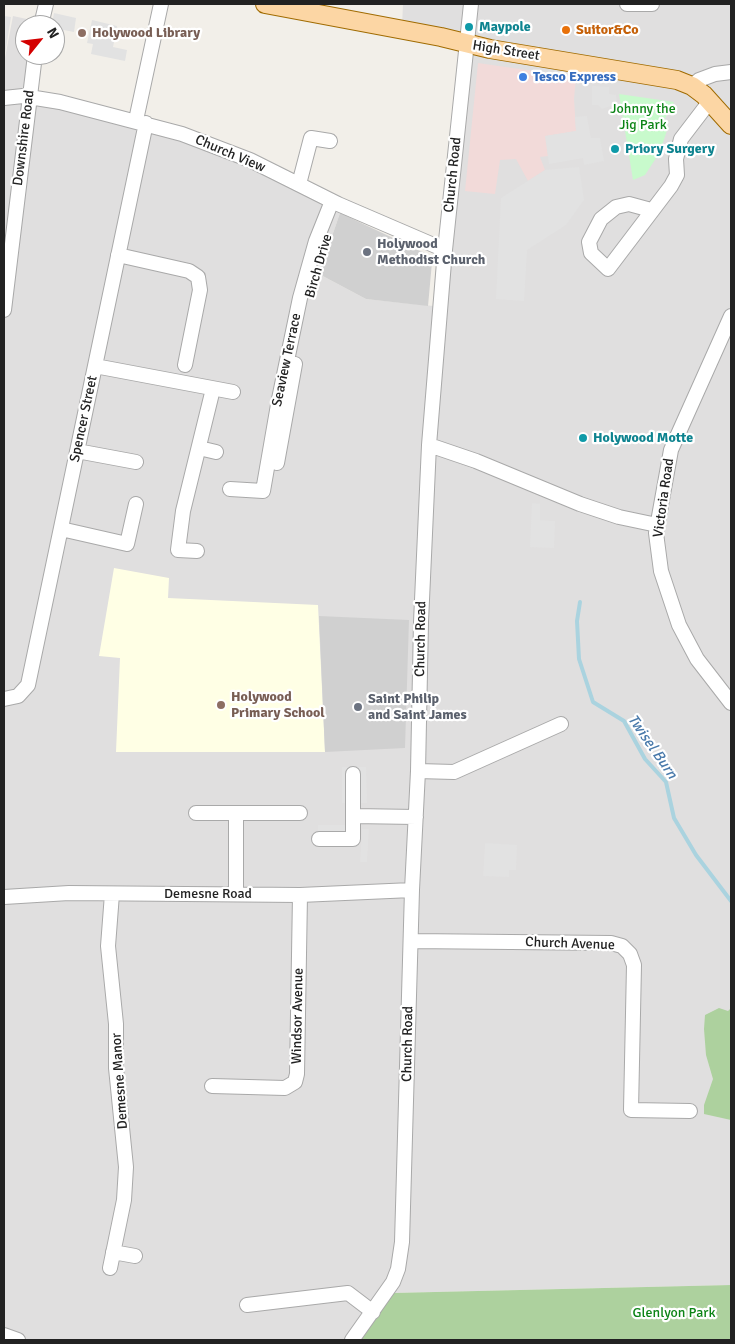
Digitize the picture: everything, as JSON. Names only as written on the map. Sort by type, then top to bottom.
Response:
[{"type":"main road","name":"High Street","points":[[265,4],[441,36],[468,45],[658,77],[692,86],[710,101],[731,125]]},
{"type":"street","name":"Spencer Street","points":[[4,699],[18,696],[28,685],[118,255],[161,4]]},
{"type":"street","name":"Church Road","points":[[352,1340],[394,1282],[402,1242],[410,941],[429,446],[445,250],[471,4]]},
{"type":"street","points":[[627,4],[652,4]]},
{"type":"street","name":"Downshire Road","points":[[4,310],[34,65]]},
{"type":"street","points":[[692,86],[710,76],[731,72]]},
{"type":"street","name":"Church View","points":[[4,98],[29,97],[141,122],[182,134],[250,160],[335,202],[445,250]]},
{"type":"street","points":[[651,210],[629,204],[616,207],[600,219],[589,242],[591,253],[608,269],[671,186],[677,174],[676,159],[681,139],[710,101]]},
{"type":"street","points":[[298,184],[311,138],[330,142]]},
{"type":"street","name":"Birch Drive","points":[[275,476],[299,342],[315,272],[335,202]]},
{"type":"street","name":"Seaview Terrace","points":[[230,488],[263,491],[278,398],[300,298],[316,241],[335,202]]},
{"type":"street","points":[[118,255],[189,271],[198,277],[200,290],[185,365]]},
{"type":"street","name":"Victoria Road","points":[[731,316],[671,450],[656,533],[661,571],[679,625],[697,659],[731,703]]},
{"type":"street","points":[[95,366],[233,392]]},
{"type":"street","points":[[197,551],[178,550],[183,511],[213,389]]},
{"type":"street","points":[[429,446],[476,461],[583,505],[619,517],[657,525]]},
{"type":"street","points":[[199,448],[216,452]]},
{"type":"street","points":[[77,451],[136,462]]},
{"type":"street","points":[[61,529],[126,544],[136,504]]},
{"type":"street","points":[[418,771],[454,772],[561,724]]},
{"type":"street","points":[[319,838],[352,839],[353,774]]},
{"type":"street","points":[[196,813],[300,812]]},
{"type":"street","points":[[236,813],[236,893]]},
{"type":"street","points":[[353,816],[416,817]]},
{"type":"street","name":"Demesne Road","points":[[4,896],[300,894],[412,890]]},
{"type":"street","name":"Demesne Manor","points":[[110,1268],[124,1200],[126,1167],[116,1068],[116,1024],[108,946],[112,894]]},
{"type":"street","name":"Windsor Avenue","points":[[212,1086],[285,1088],[295,1082],[297,1074],[300,894]]},
{"type":"street","name":"Church Avenue","points":[[410,941],[611,943],[626,949],[634,965],[631,1110],[690,1111]]},
{"type":"street","points":[[113,1252],[135,1256]]},
{"type":"street","points":[[248,1306],[348,1293],[373,1312]]},
{"type":"street","points":[[4,1335],[18,1340]]},
{"type":"shaded area","points":[[403,4],[731,4],[731,1285],[393,1293],[357,1340],[4,1340],[4,63],[13,16],[15,16],[15,65],[39,65],[32,101],[209,148],[340,213],[319,274],[366,299],[443,307],[471,40],[402,26]]},
{"type":"shaded area","points":[[4,16],[11,17],[4,61]]},
{"type":"shaded area","points":[[65,16],[76,18],[74,32],[65,30]]},
{"type":"shaded area","points":[[92,20],[117,26],[113,47],[127,50],[125,61],[91,54],[93,44],[87,43]]},
{"type":"shaded area","points":[[478,63],[576,77],[574,99],[576,131],[546,136],[548,156],[540,157],[545,170],[528,181],[516,159],[500,160],[495,194],[465,191]]},
{"type":"shaded area","points":[[592,86],[609,87],[609,94],[616,95],[617,104],[602,109],[598,105],[592,105]]},
{"type":"shaded area","points":[[587,116],[591,138],[600,138],[604,161],[584,165],[583,158],[549,164],[545,136],[576,131],[575,117]]},
{"type":"shaded area","points":[[579,167],[584,200],[566,225],[527,250],[524,301],[496,299],[501,198],[545,170]]},
{"type":"shaded area","points":[[340,213],[427,254],[432,262],[428,306],[366,299],[319,274]]},
{"type":"shaded area","points":[[532,503],[540,504],[540,520],[555,521],[554,548],[530,547]]},
{"type":"shaded area","name":"Holywood Primary School","points":[[114,568],[169,578],[168,598],[318,605],[325,752],[116,752],[120,658],[99,656]]},
{"type":"shaded area","points":[[319,616],[409,620],[405,748],[325,752]]},
{"type":"shaded area","points":[[342,767],[366,767],[367,803],[342,803]]},
{"type":"shaded area","points":[[318,825],[346,825],[346,833],[318,834]]},
{"type":"shaded area","points":[[362,829],[369,829],[367,862],[360,862]]},
{"type":"shaded area","points":[[485,843],[517,845],[516,870],[509,870],[509,877],[483,876]]},
{"type":"green space","name":"Johnny the Jig Park","points":[[619,94],[674,102],[663,122],[668,127],[660,152],[645,175],[633,180]]},
{"type":"green space","points":[[719,1008],[728,1011],[731,1008],[731,1120],[704,1114],[704,1105],[713,1079],[706,1055],[705,1015]]},
{"type":"green space","name":"Glenlyon Park","points":[[731,1285],[731,1340],[357,1340],[393,1293]]},
{"type":"waterway","name":"Twisel Burn","points":[[580,602],[577,621],[579,659],[593,702],[624,721],[645,759],[666,782],[674,818],[696,855],[731,901]]},
{"type":"place","name":"Maypole","points":[[469,27]]},
{"type":"place","name":"Suitor&Co","points":[[566,30]]},
{"type":"place","name":"Holywood Library","points":[[82,33]]},
{"type":"place","name":"Tesco Express","points":[[523,77]]},
{"type":"place","name":"Priory Surgery","points":[[615,149]]},
{"type":"place","name":"Holywood Methodist Church","points":[[367,252]]},
{"type":"place","name":"Holywood Motte","points":[[583,438]]},
{"type":"place","name":"Holywood Primary School","points":[[221,705]]},
{"type":"place","name":"Saint Philip and Saint James","points":[[358,707]]}]
